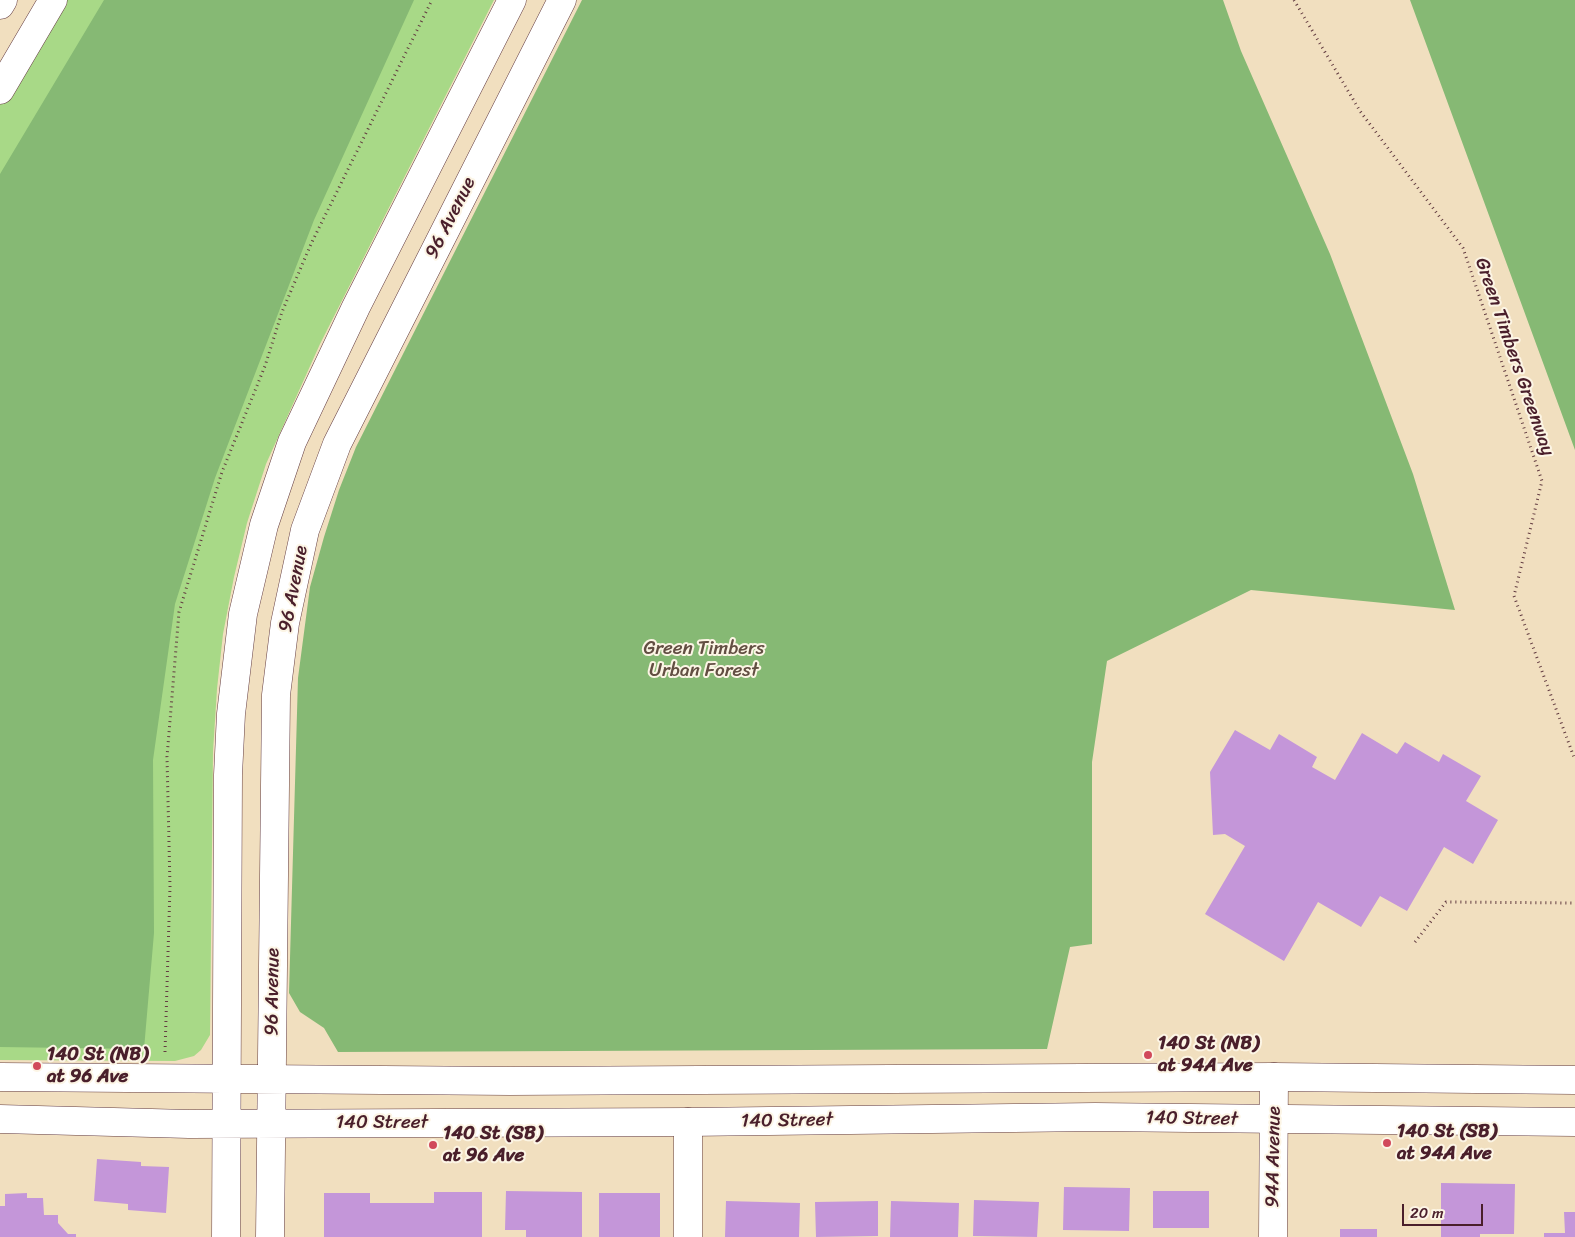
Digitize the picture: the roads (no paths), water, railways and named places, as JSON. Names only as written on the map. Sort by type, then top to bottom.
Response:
[{"type":"main road","points":[[0,4],[3,0]]},
{"type":"main road","points":[[0,90],[53,0]]},
{"type":"main road","points":[[226,1237],[226,833],[231,714],[243,614],[264,525],[292,442],[356,306],[512,0]]},
{"type":"main road","name":"96 Avenue","points":[[270,1237],[276,695],[286,623],[306,530],[337,444],[562,0]]},
{"type":"main road","points":[[0,1077],[271,1080],[1274,1078],[1575,1080]]},
{"type":"main road","name":"94A Avenue","points":[[1273,1237],[1274,1078]]},
{"type":"main road","name":"140 Street","points":[[0,1119],[226,1124],[688,1122],[1095,1117],[1575,1122]]},
{"type":"main road","points":[[688,1122],[688,1237]]},
{"type":"place","name":"140 St (NB) at 94A Ave","points":[[1148,1055]]},
{"type":"place","name":"140 St (NB) at 96 Ave","points":[[37,1066]]},
{"type":"place","name":"140 St (SB) at 94A Ave","points":[[1387,1143]]},
{"type":"place","name":"140 St (SB) at 96 Ave","points":[[433,1145]]},
{"type":"park label","name":"Green Timbers Urban Forest","points":[[704,660]]}]
